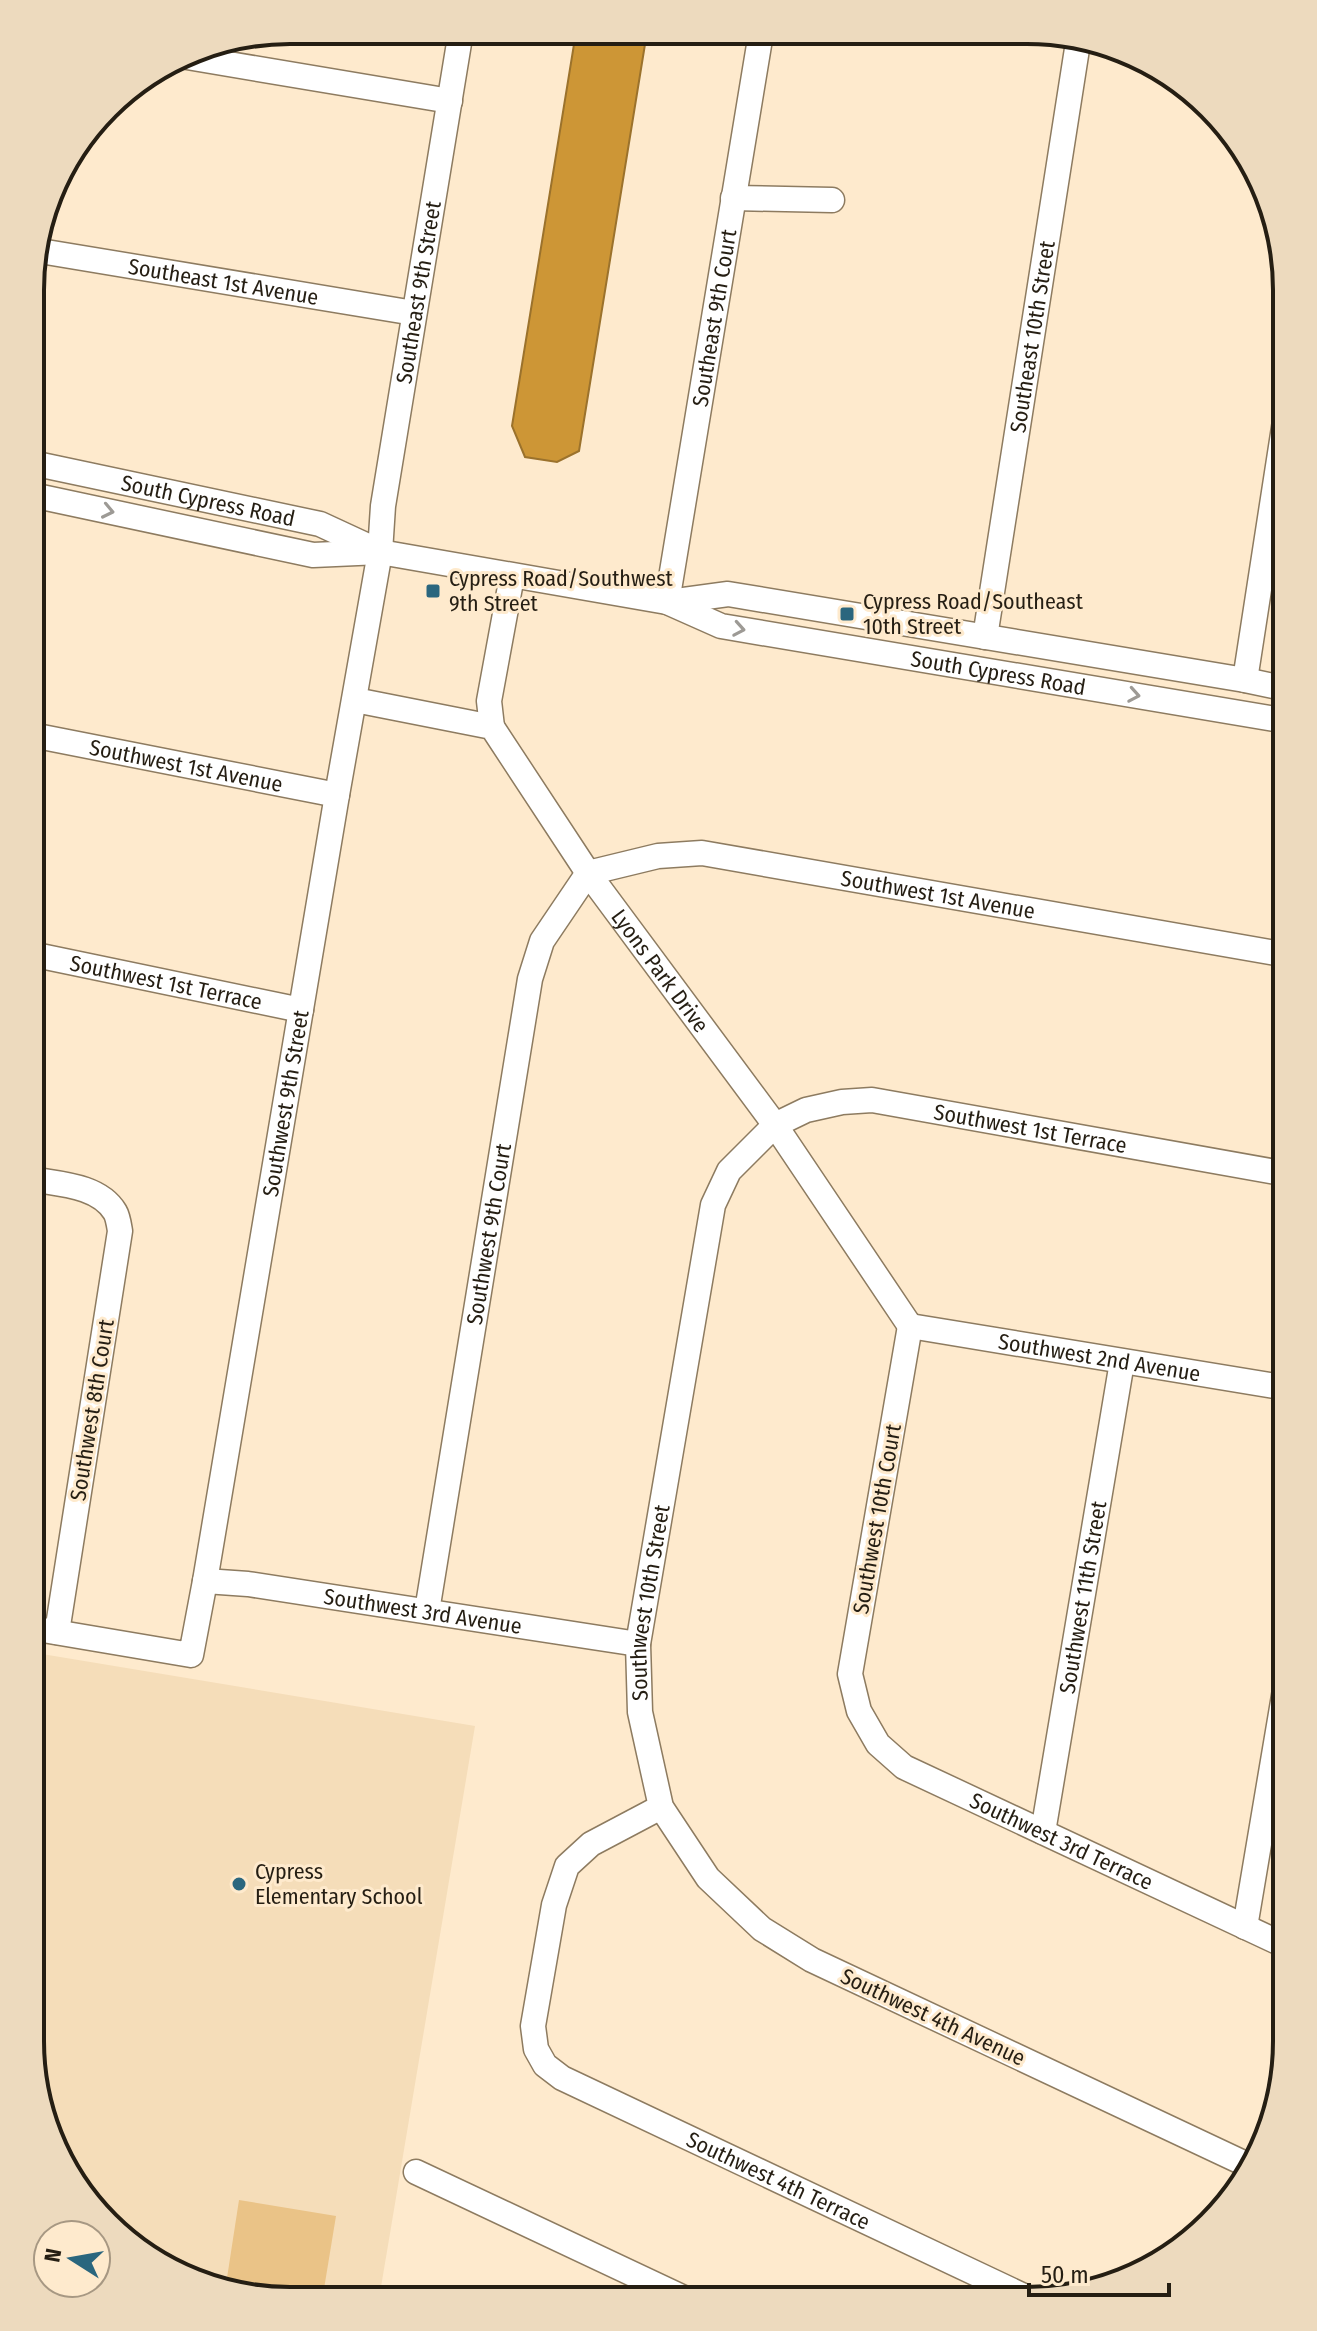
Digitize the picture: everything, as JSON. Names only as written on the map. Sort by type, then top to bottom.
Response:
[{"type":"street","name":"Southeast 9th Street","points":[[380,552],[383,506],[459,44]]},
{"type":"street","name":"Southeast 9th Court","points":[[667,602],[759,44]]},
{"type":"street","name":"Southeast 10th Street","points":[[985,637],[1077,49]]},
{"type":"street","points":[[204,60],[450,101]]},
{"type":"street","points":[[733,198],[832,200]]},
{"type":"street","name":"Southeast 1st Avenue","points":[[47,252],[414,313]]},
{"type":"street","name":"South Cypress Road","points":[[44,466],[320,524],[380,552]]},
{"type":"street","name":"South Cypress Road","points":[[44,498],[313,555],[380,552],[667,602],[721,626],[1273,719]]},
{"type":"street","points":[[1245,680],[1273,499]]},
{"type":"street","name":"Southwest 9th Street","points":[[57,1632],[191,1655],[380,552]]},
{"type":"street","points":[[355,700],[492,727],[489,701],[512,576]]},
{"type":"street","name":"South Cypress Road","points":[[667,602],[728,594],[1273,685]]},
{"type":"street","name":"Lyons Park Drive","points":[[492,727],[588,873],[775,1125],[910,1326]]},
{"type":"street","name":"Southwest 1st Avenue","points":[[44,737],[337,795]]},
{"type":"street","name":"Southwest 1st Avenue","points":[[588,873],[658,856],[702,853],[1273,952]]},
{"type":"street","name":"Southwest 9th Court","points":[[427,1611],[530,979],[542,941],[588,873]]},
{"type":"street","name":"Southwest 1st Terrace","points":[[44,957],[301,1010]]},
{"type":"street","name":"Southwest 1st Terrace","points":[[775,1125],[806,1110],[842,1102],[872,1100],[1273,1171]]},
{"type":"street","name":"Southwest 10th Street","points":[[661,1807],[640,1712],[638,1644],[713,1205],[729,1171],[775,1125]]},
{"type":"street","name":"Southwest 8th Court","points":[[44,1181],[78,1187],[99,1196],[114,1211],[120,1231],[57,1632]]},
{"type":"street","name":"Southwest 2nd Avenue","points":[[910,1326],[1272,1386]]},
{"type":"street","name":"Southwest 10th Court","points":[[859,1711],[850,1674],[910,1326]]},
{"type":"street","name":"Southwest 11th Street","points":[[1043,1832],[1122,1362]]},
{"type":"street","name":"Southwest 3rd Avenue","points":[[205,1581],[248,1584],[638,1644]]},
{"type":"street","points":[[44,1630],[57,1632]]},
{"type":"street","name":"Southwest 3rd Terrace","points":[[859,1711],[878,1744],[904,1767],[1272,1940]]},
{"type":"street","points":[[1245,1927],[1272,1766]]},
{"type":"street","name":"Southwest 4th Terrace","points":[[661,1807],[591,1844],[567,1866],[554,1905],[533,2026],[536,2049],[545,2065],[562,2078],[1004,2287]]},
{"type":"street","name":"Southwest 4th Avenue","points":[[661,1807],[708,1878],[762,1929],[799,1952],[1241,2162]]},
{"type":"street","points":[[416,2172],[660,2287]]},
{"type":"shaded area","points":[[574,44],[645,44],[579,451],[557,462],[525,457],[512,426]]},
{"type":"shaded area","name":"Cypress Elementary School","points":[[44,1654],[475,1726],[381,2287],[258,2285],[226,2279],[196,2268],[167,2254],[128,2226],[85,2178],[69,2150],[49,2089],[44,2041]]},
{"type":"shaded area","points":[[239,2200],[336,2216],[324,2287],[271,2286],[227,2278]]},
{"type":"place","name":"Cypress Road/Southwest 9th Street","points":[[433,591]]},
{"type":"place","name":"Cypress Road/Southeast 10th Street","points":[[847,614]]},
{"type":"place","name":"Cypress Elementary School","points":[[239,1884]]}]
